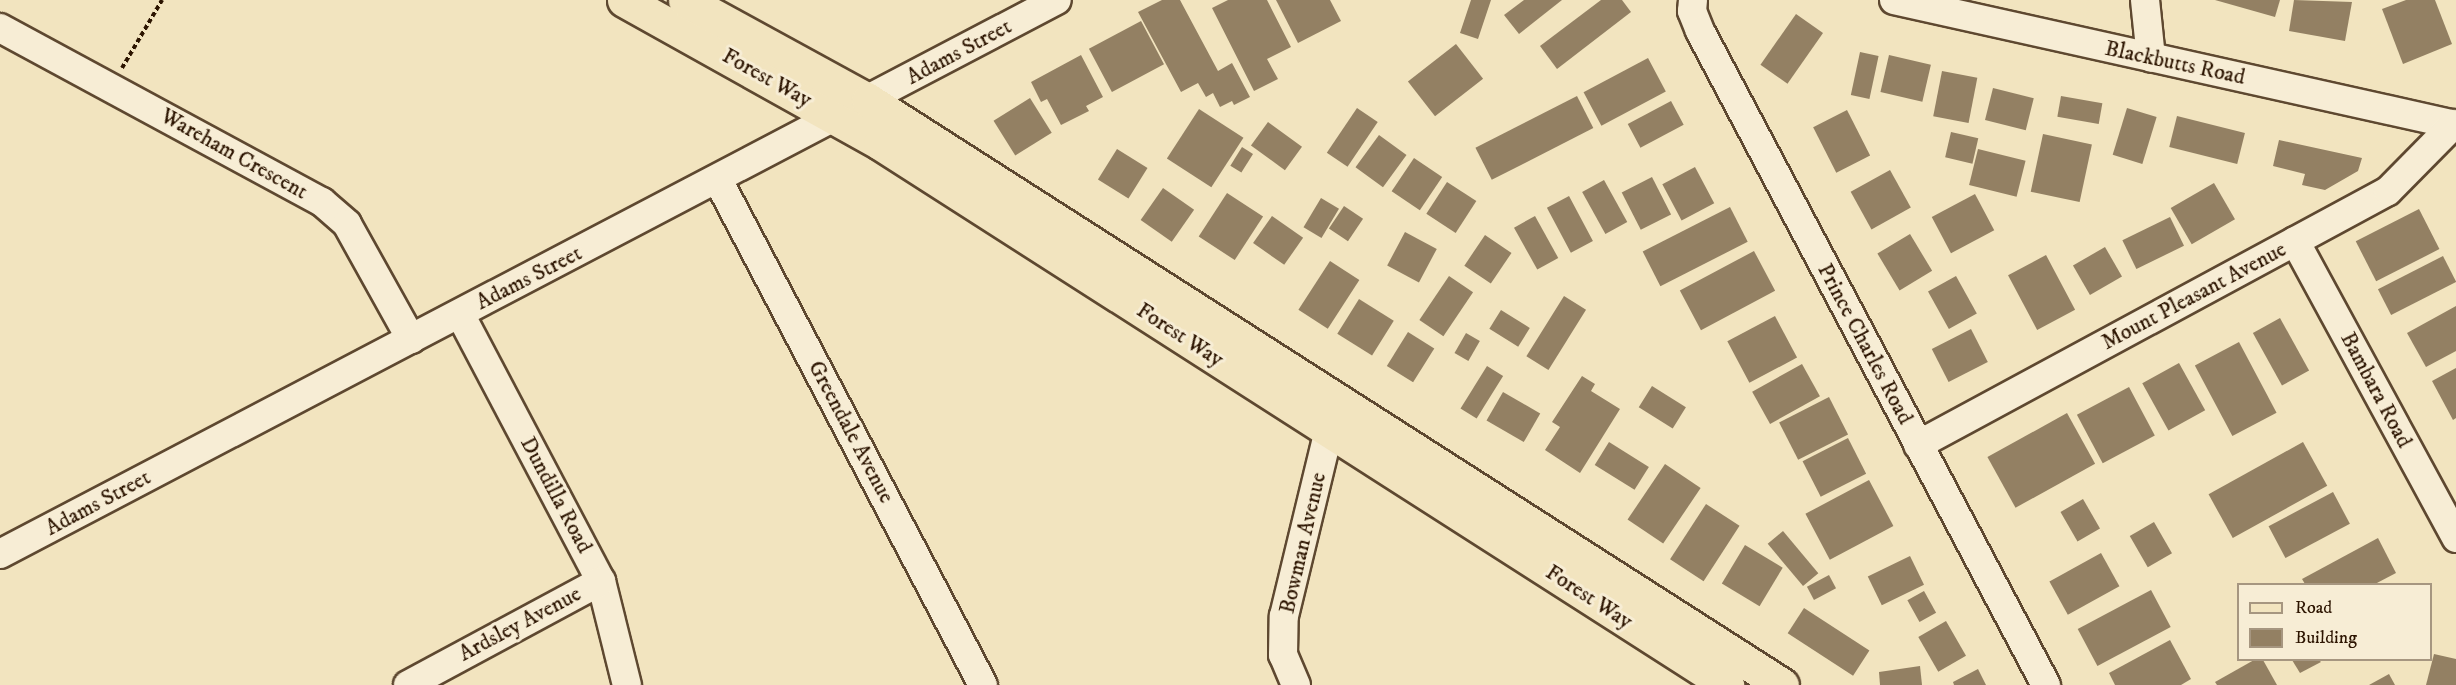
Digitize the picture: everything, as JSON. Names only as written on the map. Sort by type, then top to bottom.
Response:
[{"type":"main road","name":"Forest Way","points":[[624,0],[836,116],[1782,685]]},
{"type":"main road","name":"Forest Way","points":[[685,0],[868,100],[1337,417],[1726,685]]},
{"type":"street","name":"Adams Street","points":[[0,554],[1058,0]]},
{"type":"street","name":"Prince Charles Road","points":[[1693,0],[1692,11],[1700,31],[2046,685]]},
{"type":"street","name":"Blackbutts Road","points":[[1894,0],[2455,124]]},
{"type":"street","points":[[2145,0],[2151,58]]},
{"type":"street","name":"Wareham Crescent","points":[[0,28],[322,202],[347,224],[411,339]]},
{"type":"street","name":"Mount Pleasant Avenue","points":[[1918,446],[2388,191],[2455,124]]},
{"type":"street","name":"Greendale Avenue","points":[[718,180],[983,685]]},
{"type":"street","name":"Bambara Road","points":[[2295,242],[2456,538]]},
{"type":"street","name":"Dundilla Road","points":[[460,314],[601,581],[627,685]]},
{"type":"street","name":"Bowman Avenue","points":[[1296,685],[1283,655],[1284,616],[1337,417]]},
{"type":"street","name":"Ardsley Avenue","points":[[408,685],[601,581]]},
{"type":"path","points":[[111,87],[162,0]]},
{"type":"building","points":[[1162,0],[1180,0],[1218,71],[1232,63],[1250,97],[1234,105],[1232,101],[1220,107],[1213,93],[1206,97],[1198,83],[1181,92],[1138,12]]},
{"type":"building","points":[[1228,0],[1267,0],[1291,47],[1267,59],[1278,79],[1254,91],[1212,8]]},
{"type":"building","points":[[1276,0],[1330,0],[1341,21],[1298,43]]},
{"type":"building","points":[[1471,0],[1491,0],[1478,39],[1460,33]]},
{"type":"building","points":[[1524,0],[1562,0],[1519,34],[1504,15]]},
{"type":"building","points":[[1601,0],[1622,0],[1631,12],[1557,69],[1540,46]]},
{"type":"building","points":[[2215,0],[2280,0],[2275,17]]},
{"type":"building","points":[[2294,0],[2352,2],[2345,41],[2289,31]]},
{"type":"building","points":[[2406,0],[2435,0],[2452,44],[2403,64],[2382,9]]},
{"type":"building","points":[[1796,14],[1823,33],[1787,84],[1760,65]]},
{"type":"building","points":[[1141,21],[1164,64],[1112,92],[1089,49]]},
{"type":"building","points":[[1456,44],[1483,79],[1435,116],[1408,82]]},
{"type":"building","points":[[1860,52],[1879,56],[1869,99],[1851,95]]},
{"type":"building","points":[[1081,55],[1103,97],[1086,106],[1089,111],[1061,125],[1047,99],[1041,102],[1031,82]]},
{"type":"building","points":[[1889,55],[1931,65],[1922,102],[1880,92]]},
{"type":"building","points":[[1648,58],[1666,92],[1601,126],[1584,92]]},
{"type":"building","points":[[1942,71],[1977,78],[1969,123],[1933,116]]},
{"type":"building","points":[[1993,88],[2034,98],[2026,130],[1985,120]]},
{"type":"building","points":[[1577,96],[1593,128],[1492,180],[1475,148]]},
{"type":"building","points":[[2061,96],[2102,103],[2099,124],[2057,117]]},
{"type":"building","points":[[1030,98],[1052,133],[1015,156],[994,121]]},
{"type":"building","points":[[1671,101],[1684,125],[1640,148],[1628,124]]},
{"type":"building","points":[[1357,108],[1378,122],[1348,167],[1327,153]]},
{"type":"building","points":[[2127,108],[2157,117],[2142,164],[2113,155]]},
{"type":"building","points":[[1199,109],[1243,138],[1211,187],[1167,158]]},
{"type":"building","points":[[1847,110],[1870,155],[1836,173],[1813,127]]},
{"type":"building","points":[[2177,116],[2245,133],[2237,164],[2169,147]]},
{"type":"building","points":[[1268,122],[1302,147],[1285,170],[1251,145]]},
{"type":"building","points":[[1951,132],[1978,138],[1972,164],[1945,157]]},
{"type":"building","points":[[2043,134],[2092,144],[2080,202],[2031,192]]},
{"type":"building","points":[[1379,135],[1407,155],[1383,187],[1355,167]]},
{"type":"building","points":[[2279,140],[2362,158],[2358,171],[2325,190],[2302,185],[2305,174],[2273,166]]},
{"type":"building","points":[[1242,147],[1253,154],[1241,173],[1230,166]]},
{"type":"building","points":[[1117,149],[1148,168],[1128,199],[1098,180]]},
{"type":"building","points":[[1978,149],[2026,161],[2017,197],[1969,185]]},
{"type":"building","points":[[1414,158],[1442,177],[1420,210],[1392,191]]},
{"type":"building","points":[[1695,167],[1714,203],[1682,221],[1662,184]]},
{"type":"building","points":[[1890,170],[1911,208],[1871,229],[1851,192]]},
{"type":"building","points":[[1652,177],[1671,214],[1641,230],[1622,192]]},
{"type":"building","points":[[1604,180],[1627,222],[1605,234],[1582,192]]},
{"type":"building","points":[[1447,182],[1476,201],[1456,233],[1426,214]]},
{"type":"building","points":[[2214,183],[2235,219],[2192,244],[2171,208]]},
{"type":"building","points":[[1163,188],[1194,210],[1172,242],[1141,220]]},
{"type":"building","points":[[1227,193],[1263,216],[1235,260],[1199,237]]},
{"type":"building","points":[[1975,194],[1994,230],[1951,253],[1932,217]]},
{"type":"building","points":[[1569,196],[1593,241],[1571,253],[1547,208]]},
{"type":"building","points":[[1321,198],[1339,209],[1321,238],[1303,227]]},
{"type":"building","points":[[1344,206],[1363,219],[1348,241],[1329,228]]},
{"type":"building","points":[[1730,207],[1748,242],[1660,286],[1643,251]]},
{"type":"building","points":[[2419,209],[2439,249],[2376,281],[2356,241]]},
{"type":"building","points":[[1272,216],[1303,238],[1284,265],[1253,243]]},
{"type":"building","points":[[1535,216],[1558,258],[1537,270],[1514,228]]},
{"type":"building","points":[[2170,217],[2184,246],[2136,269],[2122,240]]},
{"type":"building","points":[[1405,232],[1437,249],[1419,282],[1387,266]]},
{"type":"building","points":[[1910,234],[1932,271],[1900,290],[1877,254]]},
{"type":"building","points":[[1485,235],[1512,253],[1491,284],[1464,266]]},
{"type":"building","points":[[2105,247],[2122,276],[2090,295],[2073,266]]},
{"type":"building","points":[[1754,251],[1775,291],[1701,330],[1680,290]]},
{"type":"building","points":[[2046,255],[2075,310],[2037,330],[2008,275]]},
{"type":"building","points":[[2443,256],[2456,282],[2391,315],[2378,289]]},
{"type":"building","points":[[1330,261],[1359,280],[1328,329],[1298,310]]},
{"type":"building","points":[[1449,276],[1473,292],[1443,336],[1419,320]]},
{"type":"building","points":[[1956,276],[1977,314],[1949,329],[1928,292]]},
{"type":"building","points":[[1564,296],[1586,310],[1548,370],[1526,356]]},
{"type":"building","points":[[1359,299],[1394,321],[1372,355],[1337,334]]},
{"type":"building","points":[[2456,306],[2456,351],[2426,367],[2407,333]]},
{"type":"building","points":[[1501,310],[1530,328],[1518,347],[1489,329]]},
{"type":"building","points":[[1775,316],[1797,357],[1749,383],[1727,341]]},
{"type":"building","points":[[2280,318],[2309,370],[2282,386],[2253,333]]},
{"type":"building","points":[[1971,329],[1988,362],[1949,382],[1932,349]]},
{"type":"building","points":[[1408,332],[1434,348],[1413,382],[1387,366]]},
{"type":"building","points":[[1466,333],[1480,341],[1468,361],[1454,353]]},
{"type":"building","points":[[2239,342],[2277,413],[2232,436],[2195,365]]},
{"type":"building","points":[[2179,363],[2205,410],[2168,431],[2142,383]]},
{"type":"building","points":[[1802,364],[1820,396],[1770,424],[1752,392]]},
{"type":"building","points":[[1487,366],[1503,376],[1477,418],[1461,408]]},
{"type":"building","points":[[2456,368],[2456,418],[2453,420],[2432,381]]},
{"type":"building","points":[[1582,376],[1595,384],[1591,391],[1620,409],[1580,473],[1545,450],[1560,427],[1552,422]]},
{"type":"building","points":[[1652,386],[1686,407],[1673,428],[1639,407]]},
{"type":"building","points":[[2129,387],[2155,436],[2103,463],[2077,415]]},
{"type":"building","points":[[1503,392],[1540,414],[1524,442],[1486,421]]},
{"type":"building","points":[[1829,397],[1848,434],[1798,460],[1779,422]]},
{"type":"building","points":[[2067,413],[2095,464],[2016,508],[1987,457]]},
{"type":"building","points":[[1848,438],[1866,474],[1821,497],[1803,461]]},
{"type":"building","points":[[1609,442],[1649,467],[1635,490],[1595,465]]},
{"type":"building","points":[[2303,442],[2327,486],[2233,538],[2209,494]]},
{"type":"building","points":[[1665,464],[1701,488],[1663,544],[1628,520]]},
{"type":"building","points":[[1869,480],[1893,526],[1830,560],[1805,514]]},
{"type":"building","points":[[2333,492],[2350,524],[2285,558],[2269,526]]},
{"type":"building","points":[[2083,499],[2100,528],[2077,541],[2060,512]]},
{"type":"building","points":[[1706,504],[1740,526],[1704,581],[1670,559]]},
{"type":"building","points":[[2154,522],[2172,553],[2148,567],[2130,536]]},
{"type":"building","points":[[1783,531],[1818,573],[1803,586],[1768,544]]},
{"type":"building","points":[[2378,538],[2396,573],[2377,583],[2304,583],[2302,579]]},
{"type":"building","points":[[1745,545],[1783,568],[1760,606],[1722,584]]},
{"type":"building","points":[[2101,553],[2119,586],[2068,615],[2049,582]]},
{"type":"building","points":[[1910,556],[1924,585],[1882,605],[1868,577]]},
{"type":"building","points":[[1829,575],[1836,588],[1814,600],[1807,587]]},
{"type":"building","points":[[2151,590],[2171,627],[2097,666],[2078,629]]},
{"type":"building","points":[[1924,591],[1936,613],[1920,622],[1907,600]]},
{"type":"building","points":[[1804,608],[1869,650],[1853,676],[1788,633]]},
{"type":"building","points":[[1946,621],[1966,656],[1938,672],[1918,637]]},
{"type":"building","points":[[2170,640],[2191,679],[2181,685],[2115,685],[2109,673]]},
{"type":"building","points":[[2434,654],[2456,659],[2456,685],[2426,685]]},
{"type":"building","points":[[2252,661],[2264,661],[2277,685],[2217,685],[2215,682]]},
{"type":"building","points":[[2293,661],[2321,662],[2300,673]]},
{"type":"building","points":[[1920,666],[1922,685],[1880,685],[1879,672]]},
{"type":"building","points":[[1978,669],[1986,685],[1954,685],[1953,682]]},
{"type":"building","points":[[2389,674],[2395,685],[2369,685]]}]
